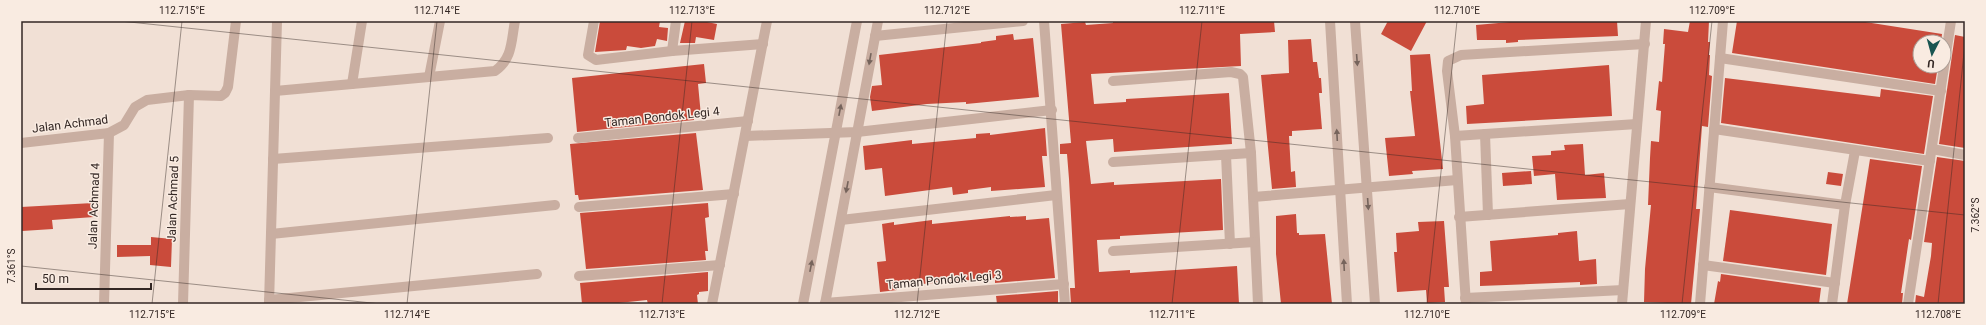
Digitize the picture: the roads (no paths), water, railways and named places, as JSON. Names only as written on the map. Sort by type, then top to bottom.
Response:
[{"type":"street","name":"Jalan Achmad","points":[[21,143],[117,131],[124,125],[135,107],[139,103],[147,100],[189,95],[218,96],[225,93],[228,87],[236,21]]},
{"type":"street","points":[[277,21],[269,302],[537,274]]},
{"type":"street","points":[[352,84],[362,21]]},
{"type":"street","points":[[429,77],[440,21]]},
{"type":"street","points":[[275,92],[495,71],[504,65],[508,58],[514,21]]},
{"type":"street","points":[[594,21],[588,55],[592,59],[596,60],[672,51],[763,44]]},
{"type":"street","points":[[672,51],[676,21]]},
{"type":"street","points":[[712,304],[767,21]]},
{"type":"street","points":[[803,304],[857,21]]},
{"type":"street","name":"Taman Pondok Legi 3","points":[[878,21],[825,304],[1064,284]]},
{"type":"street","points":[[875,36],[1023,21]]},
{"type":"street","points":[[1044,21],[1052,110],[1056,195],[1065,304]]},
{"type":"street","points":[[1330,21],[1347,304]]},
{"type":"street","points":[[1355,21],[1375,304]]},
{"type":"street","points":[[1622,304],[1646,21]]},
{"type":"street","points":[[1700,304],[1723,21]]},
{"type":"street","points":[[1908,304],[1951,21]]},
{"type":"street","points":[[1623,290],[1465,301],[1455,136],[1446,71],[1448,61],[1461,55],[1644,44]]},
{"type":"street","points":[[1720,58],[1941,91]]},
{"type":"street","points":[[1113,82],[1231,72],[1240,74],[1244,78],[1251,153],[1258,304]]},
{"type":"street","name":"Jalan Achmad 5","points":[[183,304],[189,95]]},
{"type":"street","points":[[745,136],[857,132],[1052,110]]},
{"type":"street","name":"Taman Pondok Legi 4","points":[[578,138],[748,121]]},
{"type":"street","points":[[1455,136],[1637,124]]},
{"type":"street","points":[[1714,129],[1930,161]]},
{"type":"street","name":"Jalan Achmad 4","points":[[104,304],[109,133]]},
{"type":"street","points":[[1485,134],[1488,215]]},
{"type":"street","points":[[273,159],[548,138]]},
{"type":"street","points":[[1932,149],[1965,155]]},
{"type":"street","points":[[1832,304],[1845,205],[1855,151]]},
{"type":"street","points":[[1114,162],[1251,153]]},
{"type":"street","points":[[1226,155],[1230,244]]},
{"type":"street","points":[[1253,197],[1457,180]]},
{"type":"street","points":[[1709,187],[1845,205]]},
{"type":"street","points":[[579,208],[734,194]]},
{"type":"street","points":[[841,220],[1056,195]]},
{"type":"street","points":[[1460,217],[1630,204]]},
{"type":"street","points":[[271,234],[555,206]]},
{"type":"street","points":[[1113,251],[1255,242]]},
{"type":"street","points":[[579,276],[720,265]]},
{"type":"street","points":[[1703,265],[1835,283]]}]
